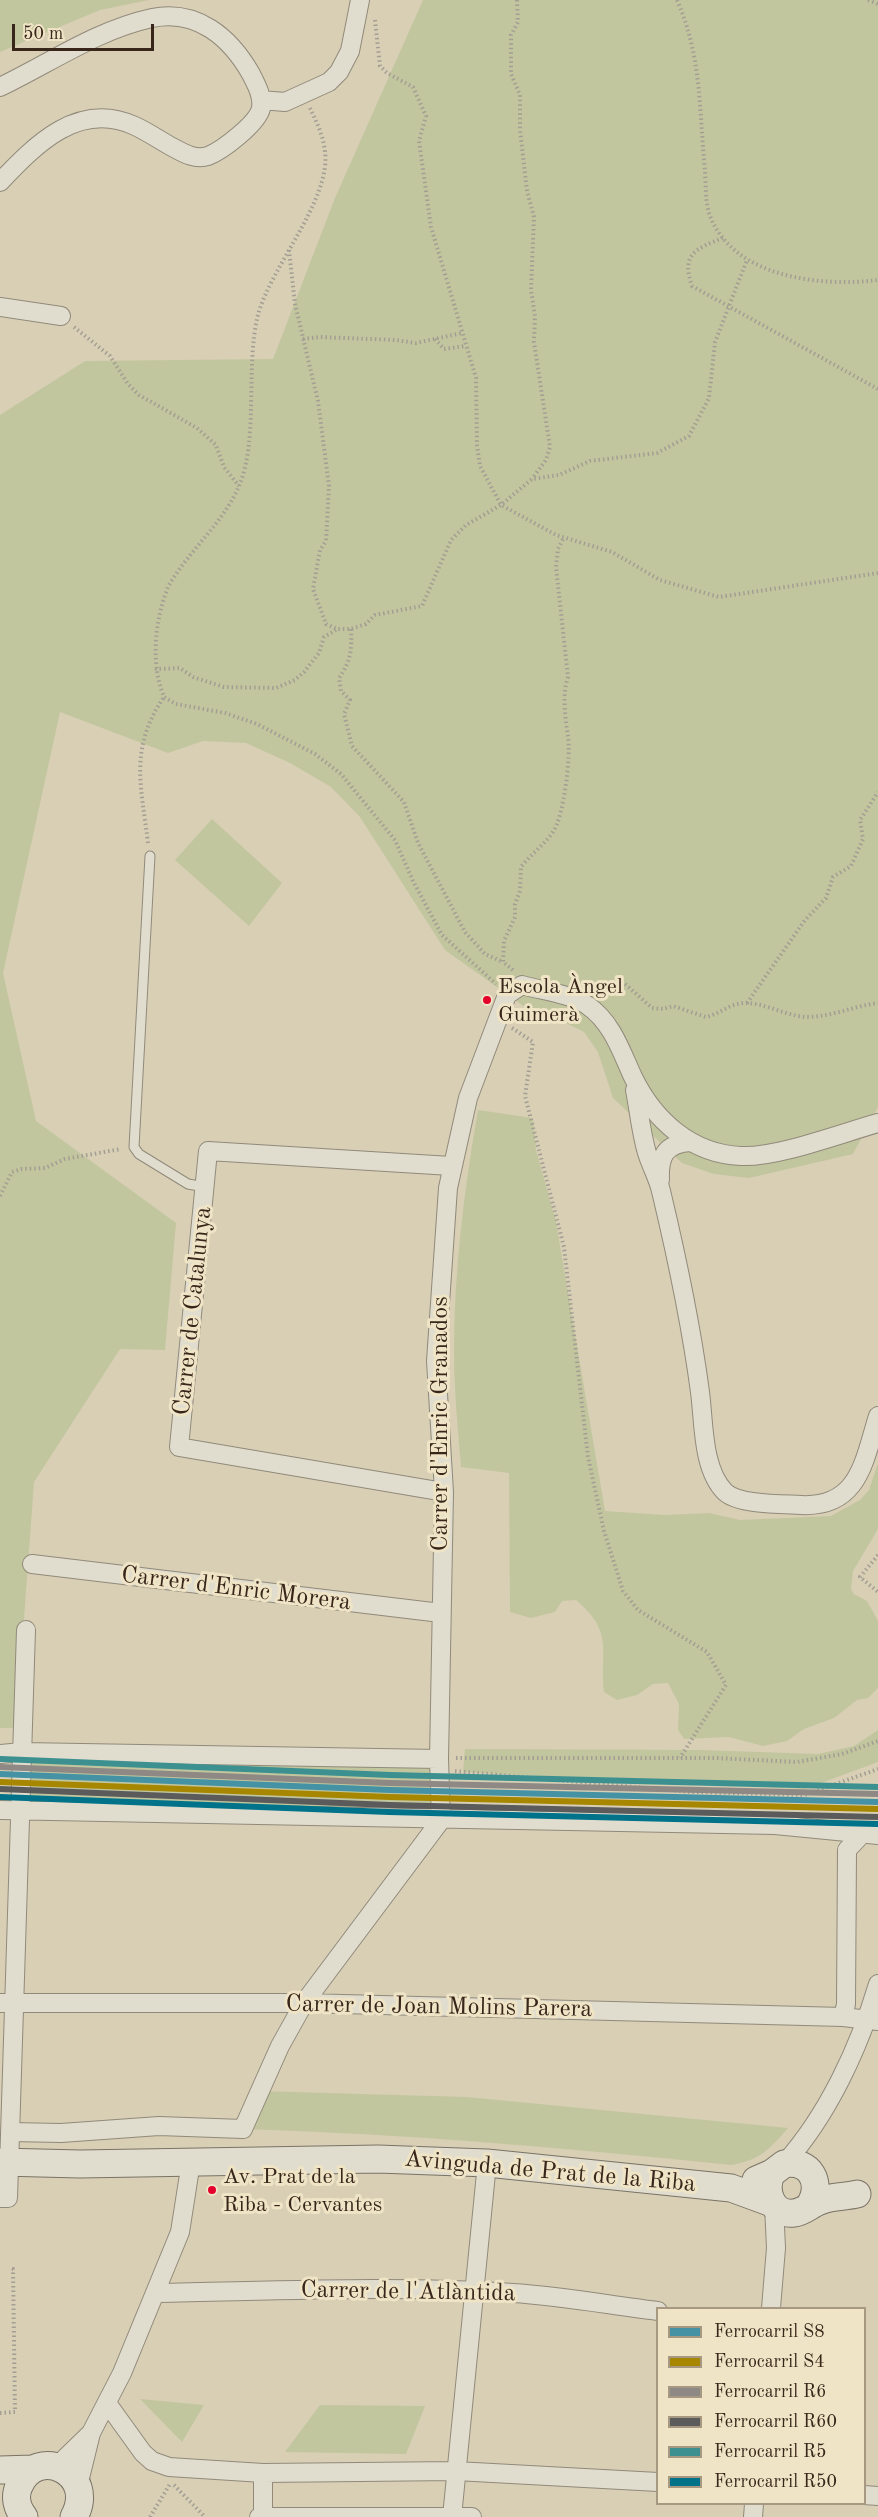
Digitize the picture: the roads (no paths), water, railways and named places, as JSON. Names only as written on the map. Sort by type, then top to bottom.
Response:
[{"type":"main road","name":"Avinguda de Prat de la Riba","points":[[4,2162],[378,2160],[487,2163],[731,2188]]},
{"type":"main road","points":[[788,2207],[816,2193],[795,2171]]},
{"type":"main road","points":[[788,2207],[767,2184],[795,2171]]},
{"type":"main road","points":[[731,2188],[795,2171],[867,2195]]},
{"type":"main road","points":[[731,2188],[788,2207],[823,2199],[867,2195]]},
{"type":"main road","points":[[15,2511],[17,2490],[21,2481],[45,2468]]},
{"type":"main road","points":[[0,2470],[45,2468],[73,2477],[82,2505]]},
{"type":"street","points":[[261,100],[285,102],[329,82],[339,72],[352,45],[360,0]]},
{"type":"street","points":[[0,87],[86,40],[162,16],[182,17],[210,27],[224,37],[247,67],[261,100],[258,115],[238,136],[207,156],[193,157],[134,126],[114,119],[84,118],[59,128],[0,182]]},
{"type":"street","points":[[0,307],[61,316]]},
{"type":"street","name":"Carrer d'Enric Granados","points":[[441,1820],[439,1764],[444,1492],[436,1361],[451,1166],[468,1098],[515,990],[566,996],[588,1006],[606,1024],[622,1048],[633,1077]]},
{"type":"street","points":[[633,1077],[650,1108],[674,1132],[690,1142],[742,1156],[770,1152],[878,1124]]},
{"type":"street","points":[[633,1077],[647,1151],[660,1188],[688,1308],[708,1455],[716,1479],[726,1493],[745,1501],[807,1505],[828,1502],[843,1496],[863,1464],[878,1416]]},
{"type":"street","points":[[660,1188],[660,1158],[665,1150],[671,1146],[690,1142]]},
{"type":"street","name":"Carrer de Catalunya","points":[[444,1492],[179,1447],[208,1150],[451,1166]]},
{"type":"street","name":"Carrer d'Enric Morera","points":[[32,1564],[441,1613]]},
{"type":"street","points":[[0,2198],[8,2198],[4,2162],[7,2122],[7,2003],[20,1810],[26,1630]]},
{"type":"street","points":[[0,1754],[22,1752],[439,1764]]},
{"type":"street","points":[[0,1810],[775,1825],[870,1835]]},
{"type":"street","points":[[7,2122],[61,2133],[159,2126],[243,2128],[280,2046],[304,2003],[441,1820]]},
{"type":"street","points":[[843,2017],[846,2004],[847,1850],[870,1835]]},
{"type":"street","points":[[795,2171],[817,2121],[873,2020],[878,1984]]},
{"type":"street","name":"Carrer de Joan Molins Parera","points":[[7,2003],[304,2003],[843,2017],[873,2020]]},
{"type":"street","points":[[795,2171],[809,2156],[817,2121]]},
{"type":"street","points":[[82,2505],[91,2433],[157,2293],[180,2232],[191,2162]]},
{"type":"street","points":[[452,2516],[487,2163]]},
{"type":"street","points":[[771,2307],[776,2248],[788,2207]]},
{"type":"street","name":"Carrer de l'Atlàntida","points":[[157,2293],[341,2289],[476,2291],[515,2293],[656,2311]]},
{"type":"street","points":[[107,2403],[132,2440],[153,2461],[169,2467],[263,2473],[456,2471],[656,2482]]},
{"type":"street","points":[[45,2468],[91,2433]]},
{"type":"street","points":[[263,2473],[261,2516],[472,2517]]},
{"type":"lane","points":[[150,856],[134,1147],[139,1154],[188,1184],[205,1187]]},
{"type":"rail line","name":"R5","points":[[1,1759],[390,1775],[878,1787]]},
{"type":"rail line","name":"R6","points":[[0,1767],[390,1783],[878,1794]]},
{"type":"rail line","name":"S8","points":[[0,1774],[390,1790],[878,1802]]},
{"type":"rail line","name":"S4","points":[[0,1782],[390,1797],[878,1809]]},
{"type":"rail line","name":"R60","points":[[0,1789],[390,1805],[878,1817]]},
{"type":"rail line","name":"R50","points":[[0,1797],[389,1812],[877,1824]]},
{"type":"place","name":"Escola Àngel Guimerà","points":[[487,1000]]},
{"type":"place","name":"Av. Prat de la Riba - Cervantes","points":[[212,2190]]}]
